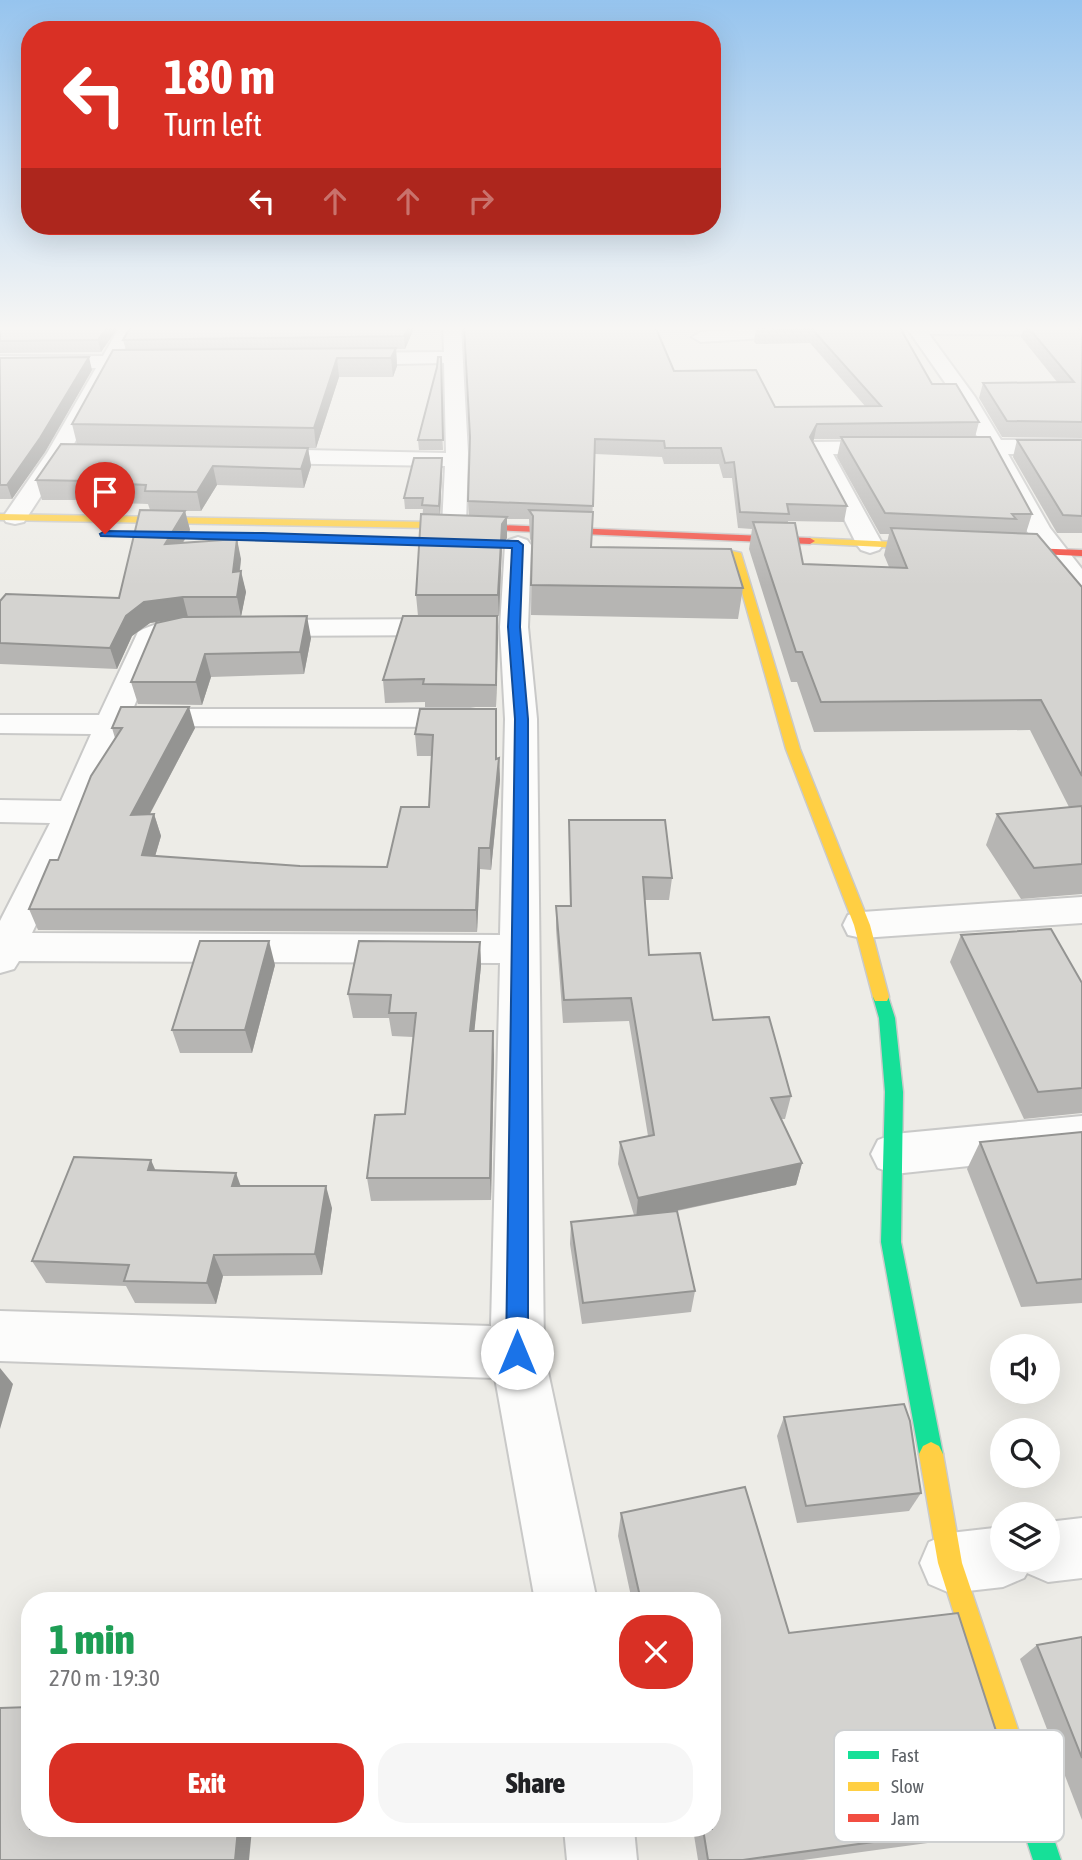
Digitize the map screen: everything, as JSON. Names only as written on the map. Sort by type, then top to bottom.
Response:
[{"type":"main road","points":[[8,517],[454,526],[950,548]]},
{"type":"main road","points":[[0,533],[263,536],[942,562]]},
{"type":"main road","points":[[977,549],[1073,565]]},
{"type":"main road","points":[[736,553],[793,749],[862,925],[887,1018],[894,1092],[891,1242],[920,1388],[976,1560],[1016,1730]]},
{"type":"main road","points":[[996,565],[1073,565]]},
{"type":"main road","points":[[1043,1842],[1047,1860]]},
{"type":"street","points":[[8,517],[58,453],[81,413]]},
{"type":"street","points":[[454,526],[457,460],[455,413]]},
{"type":"street","points":[[974,413],[993,447],[1073,565]]},
{"type":"street","points":[[870,545],[821,451],[822,447],[1082,447]]},
{"type":"street","points":[[58,453],[85,453]]},
{"type":"street","points":[[232,455],[457,460]]},
{"type":"street","points":[[518,545],[514,627],[521,719],[517,1353],[564,1592]]},
{"type":"street","points":[[514,627],[188,628],[158,632],[148,638],[74,812],[2,951],[520,949]]},
{"type":"street","points":[[0,724],[521,719]]},
{"type":"street","points":[[0,811],[74,812]]},
{"type":"street","points":[[862,925],[1082,910]]},
{"type":"street","points":[[894,1154],[1082,1135]]},
{"type":"street","points":[[0,1336],[517,1353]]},
{"type":"street","points":[[1060,1551],[1082,1548]]},
{"type":"street","points":[[600,1837],[602,1860]]},
{"type":"building","points":[[0,413],[55,413],[7,485],[0,485]]},
{"type":"building","points":[[78,413],[319,413],[314,428],[72,424]]},
{"type":"building","points":[[425,413],[442,413],[443,440],[418,440]]},
{"type":"building","points":[[469,413],[973,413],[979,422],[817,424],[810,437],[847,506],[787,504],[789,514],[740,512],[734,462],[725,463],[721,448],[665,448],[664,441],[595,439],[593,506],[468,501]]},
{"type":"building","points":[[1002,413],[1082,413],[1082,422],[1007,421]]},
{"type":"building","points":[[841,437],[990,437],[1032,514],[1012,514],[1016,519],[885,513]]},
{"type":"building","points":[[1017,440],[1082,440],[1082,516],[1063,515]]},
{"type":"building","points":[[61,444],[308,448],[301,469],[213,466],[197,492],[145,491],[146,485],[36,480]]},
{"type":"building","points":[[414,458],[442,458],[439,506],[422,505],[423,498],[404,498]]},
{"type":"building","points":[[140,510],[185,511],[165,544],[237,539],[233,572],[241,571],[237,597],[183,597],[144,602],[126,616],[110,648],[0,643],[0,601],[6,594],[119,598]]},
{"type":"building","points":[[529,510],[593,512],[591,547],[731,549],[743,588],[531,585],[533,516]]},
{"type":"building","points":[[421,514],[507,517],[502,524],[498,595],[416,595]]},
{"type":"building","points":[[753,522],[795,523],[803,564],[907,568],[891,528],[1037,534],[1082,587],[1082,776],[1041,700],[821,702],[802,652],[796,652]]},
{"type":"building","points":[[307,616],[300,652],[205,654],[196,682],[131,682],[156,623],[183,617]]},
{"type":"building","points":[[403,616],[497,616],[496,685],[423,684],[424,679],[383,680]]},
{"type":"building","points":[[121,707],[189,707],[131,815],[154,814],[142,855],[300,866],[387,867],[401,807],[429,807],[433,735],[415,734],[420,709],[496,709],[496,759],[499,758],[490,848],[479,848],[476,910],[29,909],[50,860],[58,860],[91,776],[122,728],[112,728]]},
{"type":"building","points":[[1082,806],[1082,864],[1034,868],[997,814]]},
{"type":"building","points":[[569,820],[665,820],[672,878],[643,877],[649,955],[700,953],[713,1020],[769,1017],[791,1096],[771,1098],[802,1163],[638,1198],[620,1142],[654,1135],[631,998],[564,1000],[556,906],[571,906]]},
{"type":"building","points":[[1051,929],[1082,983],[1082,1088],[1038,1092],[961,935]]},
{"type":"building","points":[[200,941],[269,941],[245,1030],[172,1030]]},
{"type":"building","points":[[359,941],[480,942],[470,1031],[493,1031],[490,1178],[367,1178],[375,1115],[405,1114],[416,1013],[389,1013],[391,995],[348,994]]},
{"type":"building","points":[[1082,1132],[1082,1279],[1037,1283],[980,1142]]},
{"type":"building","points":[[74,1157],[151,1160],[148,1170],[236,1173],[232,1186],[326,1186],[315,1254],[214,1255],[207,1283],[124,1281],[129,1265],[32,1261]]},
{"type":"building","points":[[677,1211],[695,1291],[583,1303],[571,1222]]},
{"type":"building","points":[[904,1404],[910,1421],[921,1493],[806,1506],[784,1417]]},
{"type":"building","points":[[745,1487],[789,1633],[958,1613],[996,1730],[834,1730],[834,1842],[873,1842],[743,1860],[708,1860],[704,1837],[721,1837],[721,1592],[639,1592],[621,1513]]},
{"type":"building","points":[[1082,1637],[1082,1758],[1037,1645]]},
{"type":"building","points":[[21,1707],[21,1837],[237,1837],[235,1860],[0,1860],[0,1708]]},
{"type":"traffic: fast","points":[[881,997],[887,1018],[894,1092],[891,1242],[931,1454]]},
{"type":"traffic: fast","points":[[1041,1842],[1047,1860]]},
{"type":"traffic: slow","points":[[0,517],[429,525]]},
{"type":"traffic: slow","points":[[810,541],[939,547]]},
{"type":"traffic: slow","points":[[736,553],[793,749],[862,925],[881,997]]},
{"type":"traffic: slow","points":[[931,1454],[950,1563],[1005,1730]]},
{"type":"traffic: jam","points":[[429,525],[810,541]]},
{"type":"traffic: jam","points":[[999,550],[1082,553]]},
{"type":"route","points":[[105,534],[263,536],[518,545],[514,627],[521,719],[517,1353]]}]
